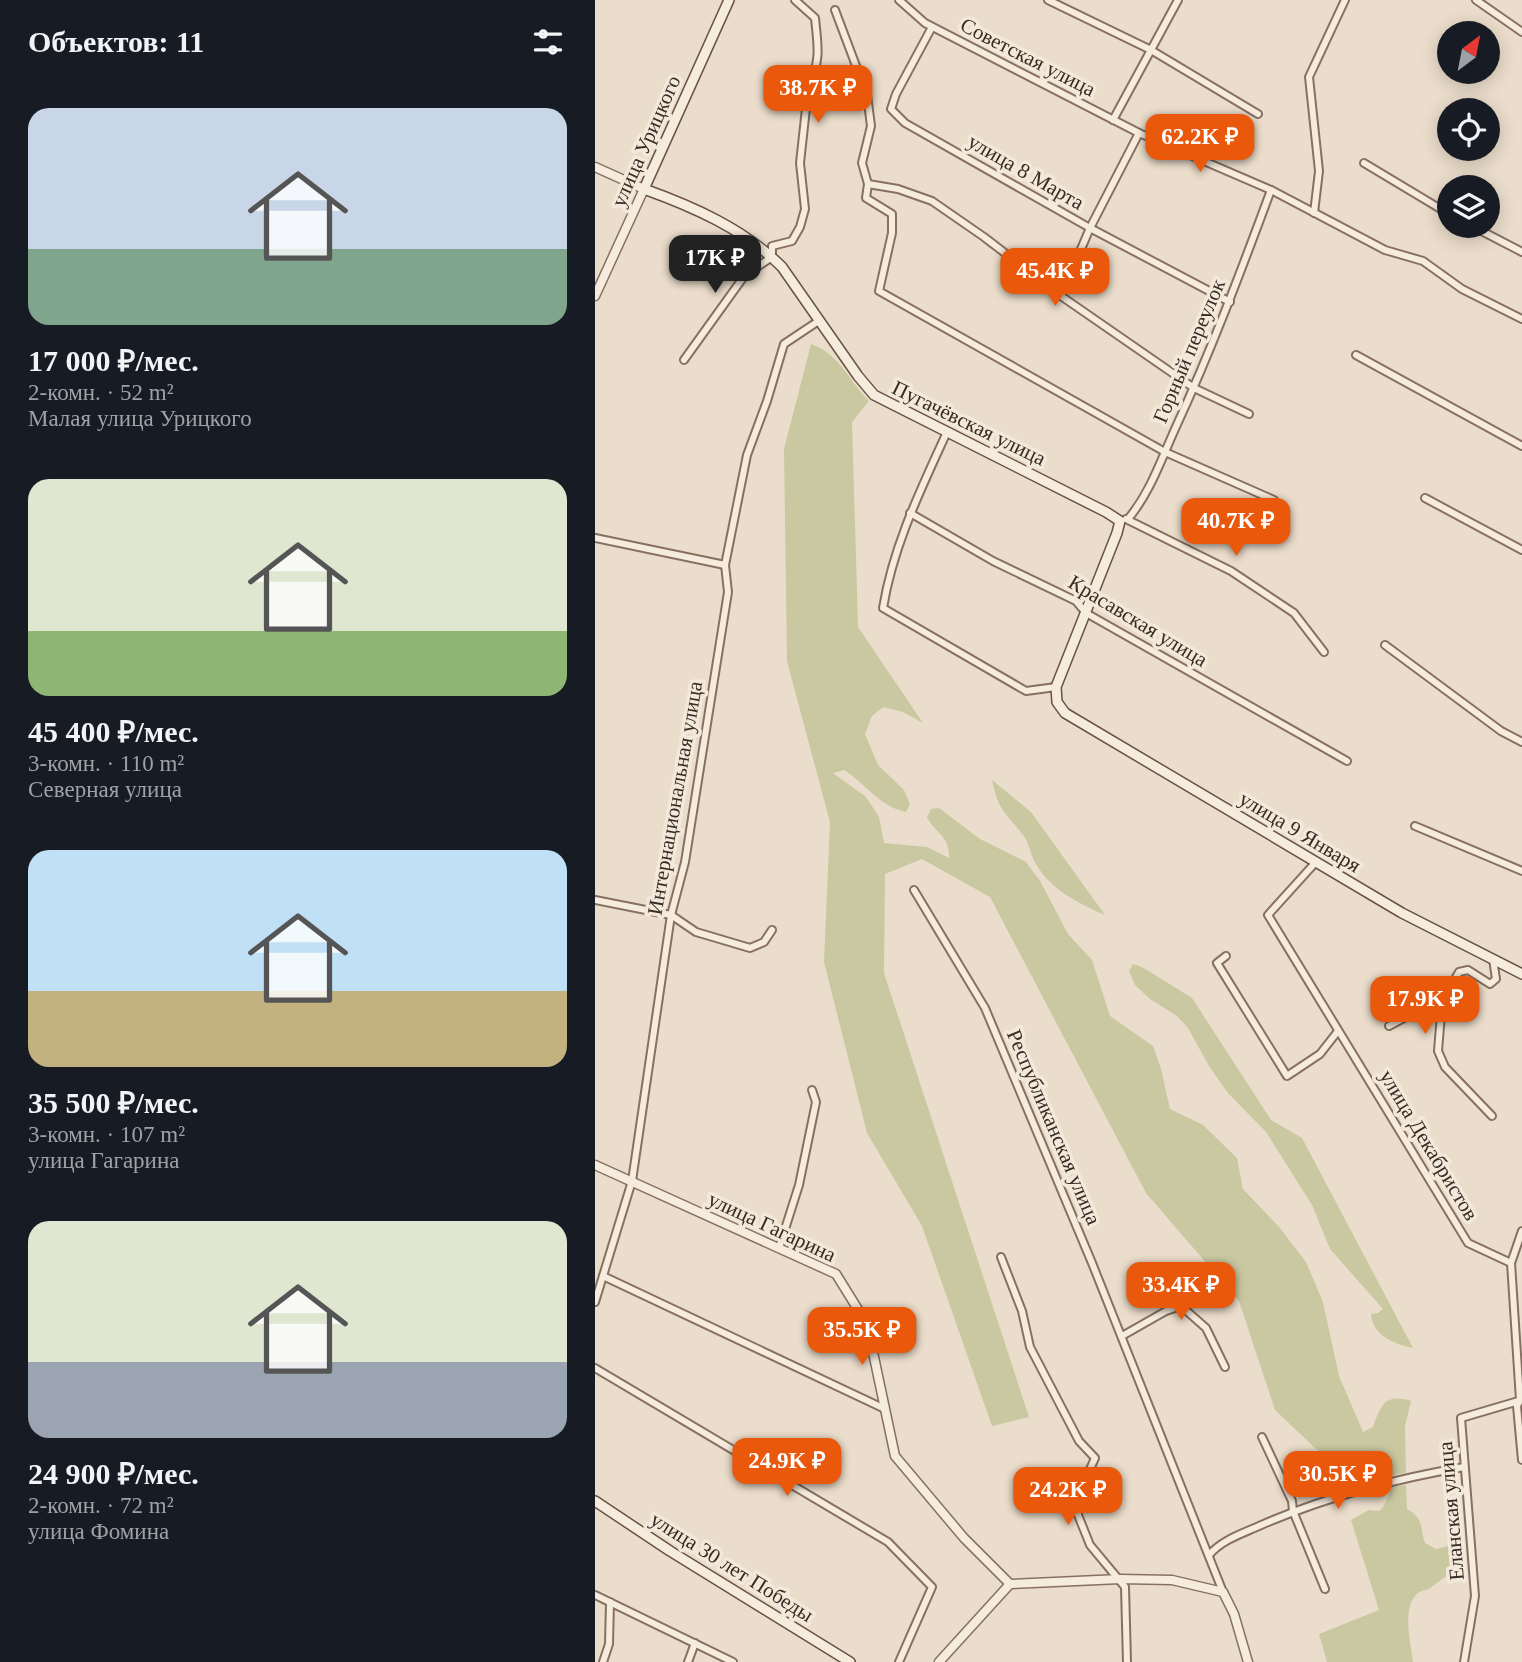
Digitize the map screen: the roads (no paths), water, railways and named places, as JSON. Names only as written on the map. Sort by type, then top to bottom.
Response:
[{"type":"main road","name":"улица Урицкого","points":[[644,189],[729,0]]},
{"type":"main road","name":"Пугачёвская улица","points":[[644,189],[696,210],[749,238],[772,257],[874,395],[1124,520]]},
{"type":"main road","name":"Горный переулок","points":[[1056,687],[1124,520]]},
{"type":"main road","name":"улица 9 Января","points":[[1056,687],[1057,702],[1065,713],[1402,913],[1522,974]]},
{"type":"main road","name":"улица 30 лет Победы","points":[[595,1501],[850,1662]]},
{"type":"street","points":[[684,360],[745,275],[772,257],[772,246],[792,241],[800,227],[805,209],[800,163],[809,81],[816,70],[818,44],[815,18],[795,0]]},
{"type":"street","name":"Советская улица","points":[[899,0],[932,27],[1112,120],[1271,190],[1385,250],[1423,261],[1462,289],[1522,319]]},
{"type":"street","points":[[1048,0],[1151,50],[1258,114]]},
{"type":"street","points":[[1112,120],[1178,0]]},
{"type":"street","points":[[1314,212],[1319,171],[1309,77],[1345,0]]},
{"type":"street","points":[[1476,0],[1522,32]]},
{"type":"street","points":[[835,10],[867,95],[871,126],[862,163],[868,184],[866,198],[892,214],[892,233],[879,291],[1165,452],[1274,500]]},
{"type":"street","name":"улица 8 Марта","points":[[932,27],[896,94],[891,109],[905,123],[1090,228],[1230,302]]},
{"type":"street","points":[[1061,296],[1090,228],[1139,133]]},
{"type":"street","points":[[1364,163],[1437,207]]},
{"type":"street","name":"Пугачёвская улица","points":[[595,167],[644,189]]},
{"type":"street","points":[[868,184],[898,189],[932,201],[1061,296],[1194,387],[1249,414]]},
{"type":"street","name":"улица Урицкого","points":[[595,296],[644,189]]},
{"type":"street","name":"Горный переулок","points":[[1124,520],[1143,502],[1230,302],[1271,190]]},
{"type":"street","points":[[1495,238],[1522,252]]},
{"type":"street","name":"Интернациональная улица","points":[[595,1302],[632,1181],[671,915],[684,862],[728,592],[725,565],[747,454],[784,344],[820,320]]},
{"type":"street","points":[[1356,355],[1522,446]]},
{"type":"street","points":[[947,432],[910,513],[887,579],[883,608],[1026,691],[1056,687]]},
{"type":"street","points":[[1425,498],[1522,551]]},
{"type":"street","name":"Красавская улица","points":[[910,513],[993,561],[1076,601],[1086,613],[1346,761]]},
{"type":"street","name":"Пугачёвская улица","points":[[1124,520],[1231,570],[1294,613],[1324,652]]},
{"type":"street","points":[[595,538],[725,565]]},
{"type":"street","points":[[1385,645],[1501,731],[1522,742]]},
{"type":"street","points":[[1415,826],[1522,871]]},
{"type":"street","name":"улица Декабристов","points":[[1315,863],[1268,915],[1468,1243],[1511,1263]]},
{"type":"street","name":"Республиканская улица","points":[[914,890],[985,1008],[1045,1147],[1234,1614],[1248,1662]]},
{"type":"street","points":[[595,900],[671,915],[696,932],[750,948],[764,942],[772,930]]},
{"type":"street","points":[[1227,956],[1217,962],[1287,1076],[1320,1054],[1338,1031]]},
{"type":"street","points":[[1492,1116],[1445,1066],[1438,1051],[1445,996],[1459,972],[1468,970],[1490,984],[1496,979],[1493,959]]},
{"type":"street","points":[[1389,1026],[1445,996]]},
{"type":"street","points":[[779,1248],[800,1185],[816,1102],[812,1090]]},
{"type":"street","name":"улица Гагарина","points":[[595,1165],[836,1275],[867,1324],[895,1456],[964,1538],[1010,1584]]},
{"type":"street","points":[[1522,1230],[1520,1247],[1511,1263],[1521,1400],[1517,1406],[1522,1460]]},
{"type":"street","points":[[1001,1257],[1022,1311],[1030,1347],[1079,1441],[1095,1458],[1083,1485],[1078,1515],[1090,1545],[1125,1587],[1127,1662]]},
{"type":"street","points":[[603,1276],[885,1409]]},
{"type":"street","points":[[1122,1336],[1166,1311],[1181,1306],[1206,1328],[1225,1367]]},
{"type":"street","points":[[595,1368],[888,1542],[932,1587],[899,1662]]},
{"type":"street","name":"Еланская улица","points":[[1464,1662],[1475,1596],[1461,1418],[1521,1400]]},
{"type":"street","points":[[1262,1437],[1292,1502],[1293,1511],[1325,1589]]},
{"type":"street","points":[[1209,1555],[1227,1541],[1293,1511],[1387,1482],[1464,1467]]},
{"type":"street","points":[[939,1662],[1010,1584],[1120,1579],[1172,1580],[1223,1592]]},
{"type":"street","points":[[595,1594],[733,1662]]},
{"type":"street","points":[[603,1662],[609,1644],[610,1602]]},
{"type":"street","points":[[688,1662],[695,1643]]}]
